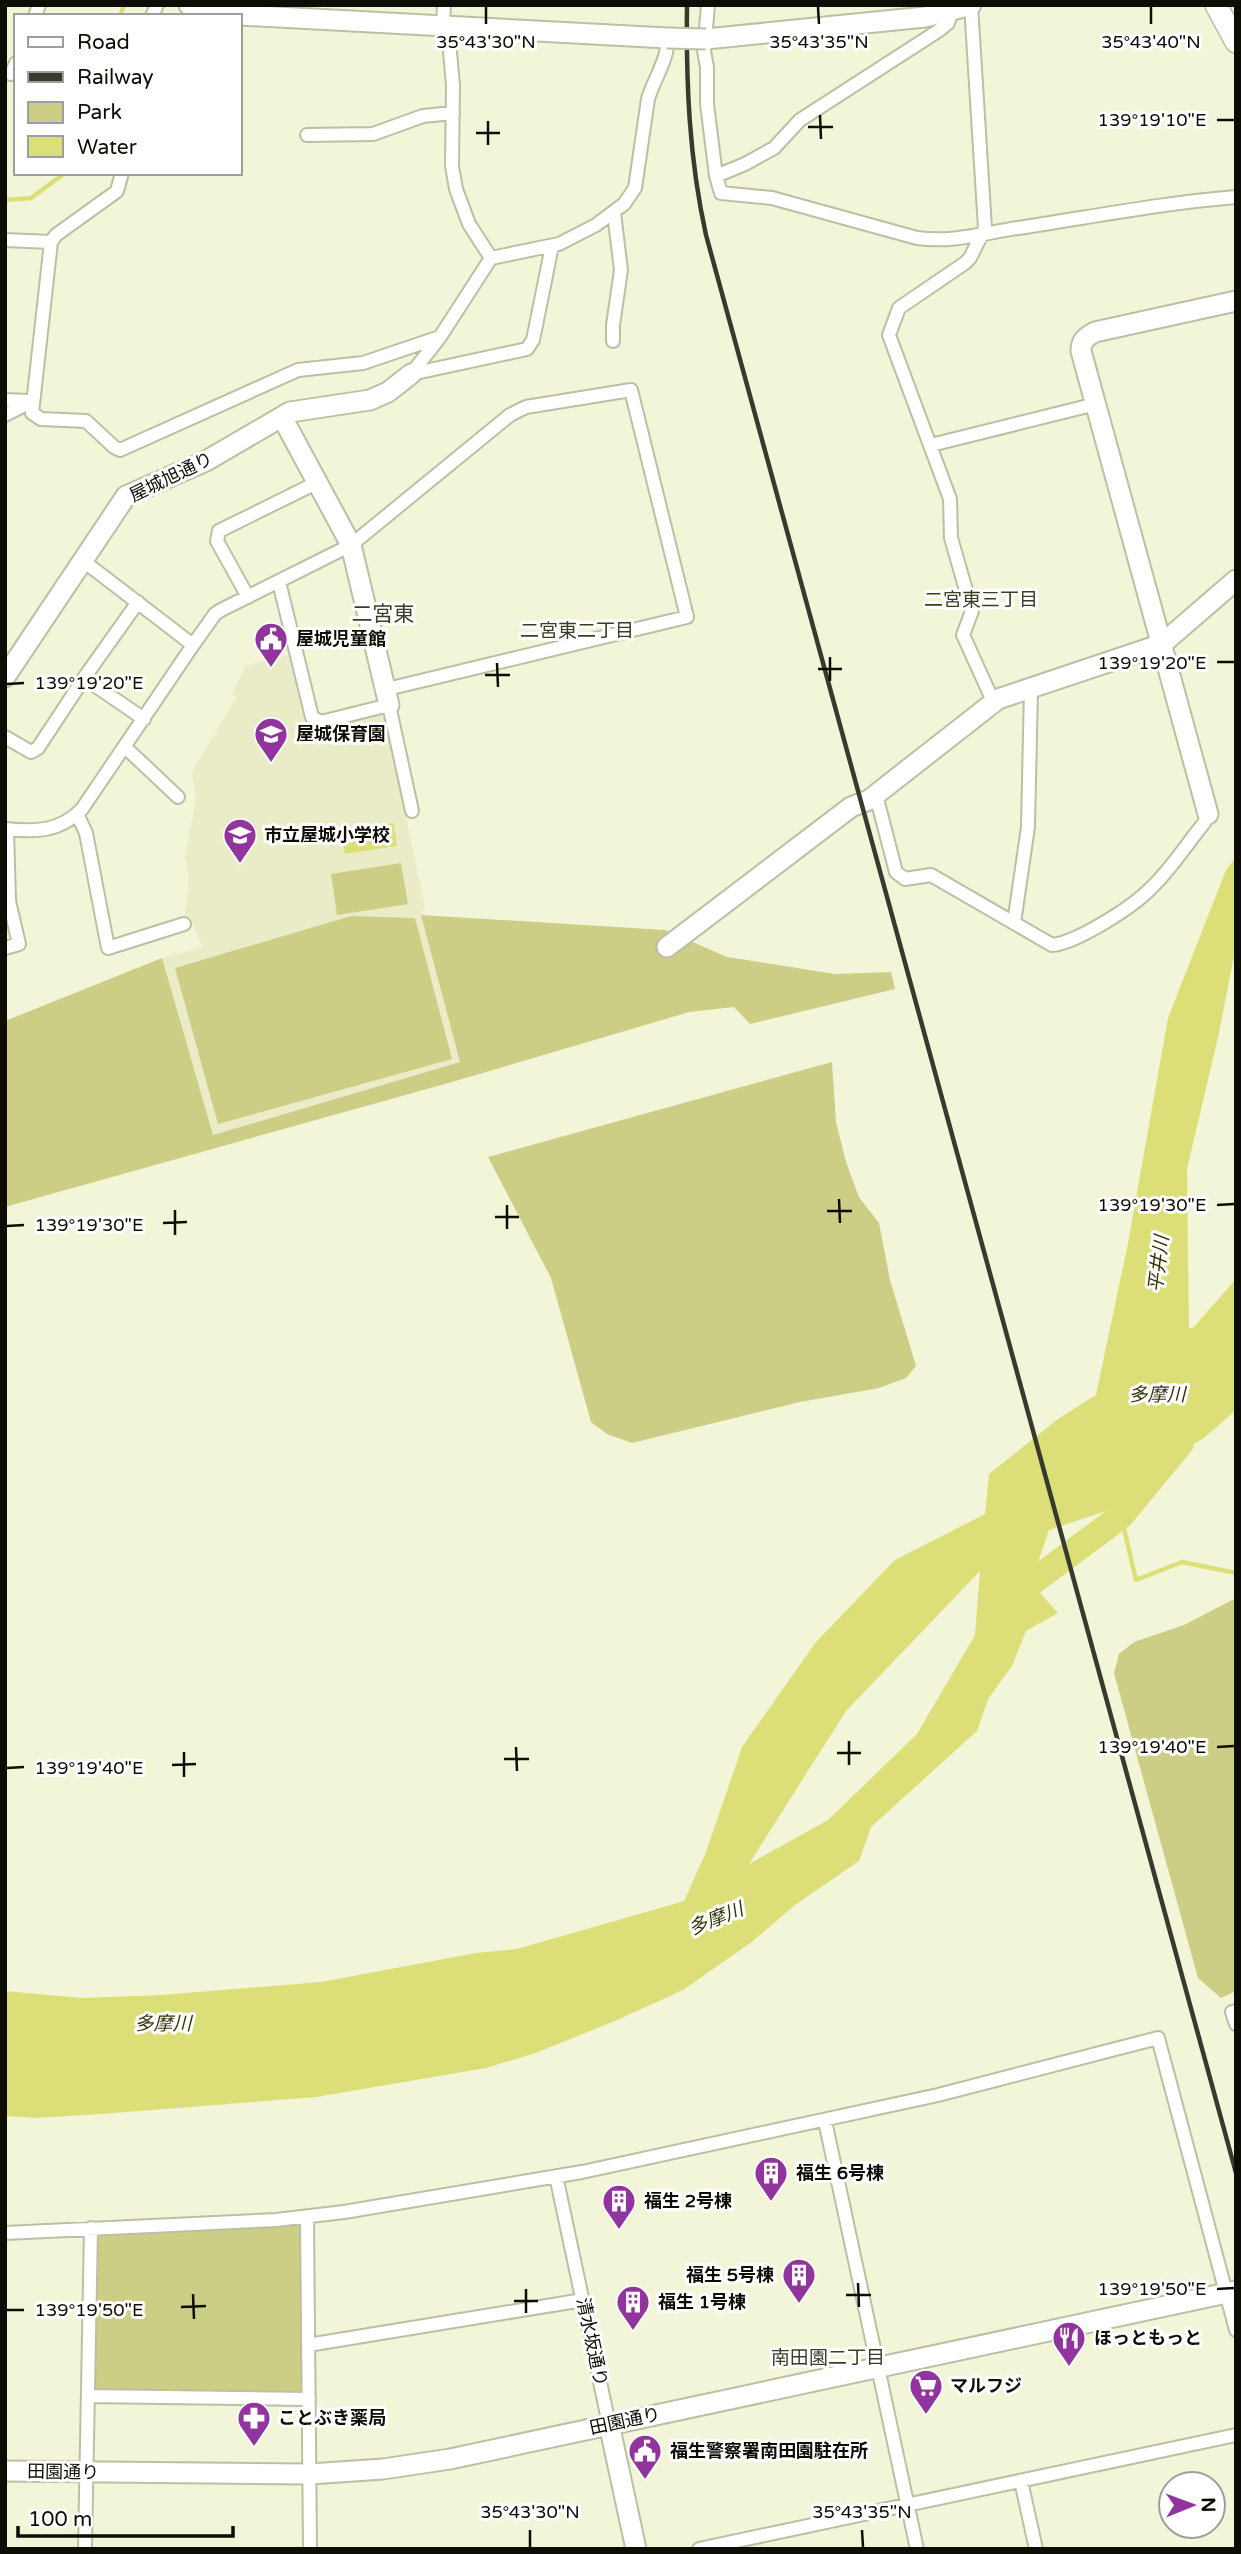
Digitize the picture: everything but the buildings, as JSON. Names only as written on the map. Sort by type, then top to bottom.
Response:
[{"type":"main road","points":[[1216,5],[1236,41]]},
{"type":"street","points":[[189,5],[234,14]]},
{"type":"street","points":[[444,5],[443,26],[449,41],[453,113],[452,166],[456,188],[469,224],[491,258]]},
{"type":"street","points":[[708,5],[704,51],[707,104],[716,176],[721,193],[772,198],[918,238],[953,240],[1158,204],[1236,197]]},
{"type":"street","points":[[242,15],[706,39],[925,17],[956,7]]},
{"type":"street","points":[[716,176],[746,164],[774,148],[800,120],[905,54],[948,23],[956,7]]},
{"type":"street","points":[[956,7],[985,224],[983,233],[965,263],[899,308],[889,335],[950,499],[951,538],[972,611],[963,635],[993,701]]},
{"type":"street","points":[[411,374],[440,337],[491,258],[552,246],[571,238],[624,205],[635,188],[648,99],[668,50],[667,38]]},
{"type":"street","points":[[307,135],[373,134],[423,116],[453,113]]},
{"type":"street","points":[[121,175],[117,191],[55,235],[51,242],[32,413],[41,419],[86,421],[120,450],[298,370],[363,363],[440,337]]},
{"type":"street","points":[[613,341],[621,270],[614,213]]},
{"type":"street","points":[[5,240],[51,242]]},
{"type":"street","points":[[411,374],[527,349],[533,340],[552,246]]},
{"type":"street","points":[[876,794],[896,873],[905,879],[931,875],[1052,946],[1097,927],[1149,891],[1204,823],[1208,814],[1081,344],[1086,337],[1096,332],[1236,301]]},
{"type":"street","name":"屋城旭通り","points":[[5,677],[126,496],[206,461],[290,412],[370,400],[388,392],[411,374]]},
{"type":"street","points":[[5,948],[19,944],[9,901],[6,829],[30,832],[48,830],[77,814],[90,799],[215,614],[351,545],[510,415],[526,407],[631,390],[687,617],[388,697],[321,722],[312,717],[279,582]]},
{"type":"street","points":[[5,400],[33,401]]},
{"type":"street","points":[[5,415],[33,401]]},
{"type":"street","points":[[931,445],[1096,404]]},
{"type":"street","points":[[282,417],[351,545],[412,811]]},
{"type":"street","points":[[248,597],[217,541],[219,531],[318,482]]},
{"type":"street","points":[[82,560],[193,645]]},
{"type":"street","points":[[667,947],[850,807],[869,800],[993,701],[1162,644],[1236,580]]},
{"type":"street","points":[[5,737],[31,752],[38,748],[138,602]]},
{"type":"street","points":[[84,678],[144,719]]},
{"type":"street","points":[[1014,923],[1028,827],[1031,688]]},
{"type":"street","points":[[125,747],[178,797]]},
{"type":"street","points":[[77,814],[86,833],[108,947],[184,924]]},
{"type":"street","points":[[1236,2011],[1233,2012],[1236,2024]]},
{"type":"street","points":[[5,2233],[307,2217],[556,2176],[825,2121],[938,2095],[1158,2038],[1231,2292],[1236,2330]]},
{"type":"street","points":[[825,2121],[917,2549]]},
{"type":"street","name":"清水坂通り","points":[[556,2176],[636,2549]]},
{"type":"street","points":[[307,2217],[310,2549]]},
{"type":"street","points":[[85,2549],[91,2228]]},
{"type":"street","name":"田園通り","points":[[5,2471],[310,2474],[383,2469],[450,2459],[1231,2292]]},
{"type":"street","points":[[308,2345],[583,2300]]},
{"type":"street","points":[[88,2396],[309,2399]]},
{"type":"street","points":[[699,2549],[1236,2435]]},
{"type":"street","points":[[1021,2481],[1036,2549]]},
{"type":"shaded area","points":[[289,655],[308,731],[378,714],[385,717],[425,907],[421,915],[460,1062],[212,1135],[162,958],[203,947],[191,921],[185,916],[189,877],[185,859],[196,798],[192,772],[237,697],[232,694],[245,666]]},
{"type":"green space","points":[[401,863],[408,904],[337,915],[331,874]]},
{"type":"green space","points":[[421,915],[665,930],[727,957],[835,974],[891,972],[895,989],[750,1024],[734,1007],[689,1012],[459,1080],[5,1207],[5,1021],[162,958],[213,1135],[460,1062]]},
{"type":"green space","points":[[351,916],[415,918],[452,1059],[218,1124],[175,968]]},
{"type":"green space","points":[[832,1062],[836,1122],[846,1162],[859,1197],[879,1223],[890,1280],[916,1366],[906,1378],[879,1388],[800,1402],[632,1443],[607,1434],[591,1422],[551,1278],[488,1157]]},
{"type":"green space","points":[[1236,1598],[1236,1991],[1221,1998],[1198,1978],[1114,1673],[1119,1654],[1134,1642],[1184,1625]]},
{"type":"green space","points":[[301,2219],[305,2392],[91,2389],[93,2231]]},
{"type":"water","points":[[394,823],[397,846],[345,854],[341,831]]},
{"type":"water","name":"平井川","points":[[1236,857],[1236,946],[1187,1169],[1189,1328],[1193,1328],[1236,1279],[1236,1410],[1204,1438],[1171,1457],[1149,1482],[1106,1511],[1049,1530],[1031,1583],[1058,1613],[1026,1631],[1012,1666],[988,1699],[977,1731],[871,1827],[859,1861],[795,1905],[753,1941],[683,1990],[533,2054],[486,2068],[316,2097],[37,2118],[5,2116],[5,1991],[82,1998],[162,1995],[321,1982],[476,1953],[517,1949],[684,1901],[706,1852],[742,1747],[816,1642],[895,1560],[985,1514],[989,1474],[1058,1419],[1096,1395],[1128,1243],[1168,1018],[1226,870]],"holes":[[[980,1571],[975,1635],[917,1734],[828,1820],[749,1864],[846,1711]]]},
{"type":"waterway","points":[[121,14],[124,5]]},
{"type":"waterway","points":[[5,200],[31,198],[62,175]]},
{"type":"waterway","name":"多摩川","points":[[1015,1614],[1031,1583],[1121,1516],[1181,1443]]},
{"type":"waterway","points":[[1121,1516],[1136,1580],[1182,1562],[1236,1573]]},
{"type":"railway","points":[[687,5],[690,120],[706,235],[1236,2173]]},
{"type":"place","name":"屋城児童館","points":[[271,669]]},
{"type":"place","name":"屋城保育園","points":[[271,764]]},
{"type":"place","name":"市立屋城小学校","points":[[240,865]]},
{"type":"place","name":"福生 6号棟","points":[[771,2203]]},
{"type":"place","name":"福生 2号棟","points":[[619,2231]]},
{"type":"place","name":"福生 5号棟","points":[[799,2305]]},
{"type":"place","name":"福生 1号棟","points":[[633,2332]]},
{"type":"place","name":"ほっともっと","points":[[1069,2368]]},
{"type":"place","name":"マルフジ","points":[[926,2416]]},
{"type":"place","name":"ことぶき薬局","points":[[254,2448]]},
{"type":"place","name":"福生警察署南田園駐在所","points":[[645,2481]]},
{"type":"district","name":"二宮東三丁目","points":[[981,600]]},
{"type":"district","name":"二宮東","points":[[383,614]]},
{"type":"district","name":"二宮東二丁目","points":[[577,631]]},
{"type":"district","name":"南田園二丁目","points":[[828,2358]]}]
